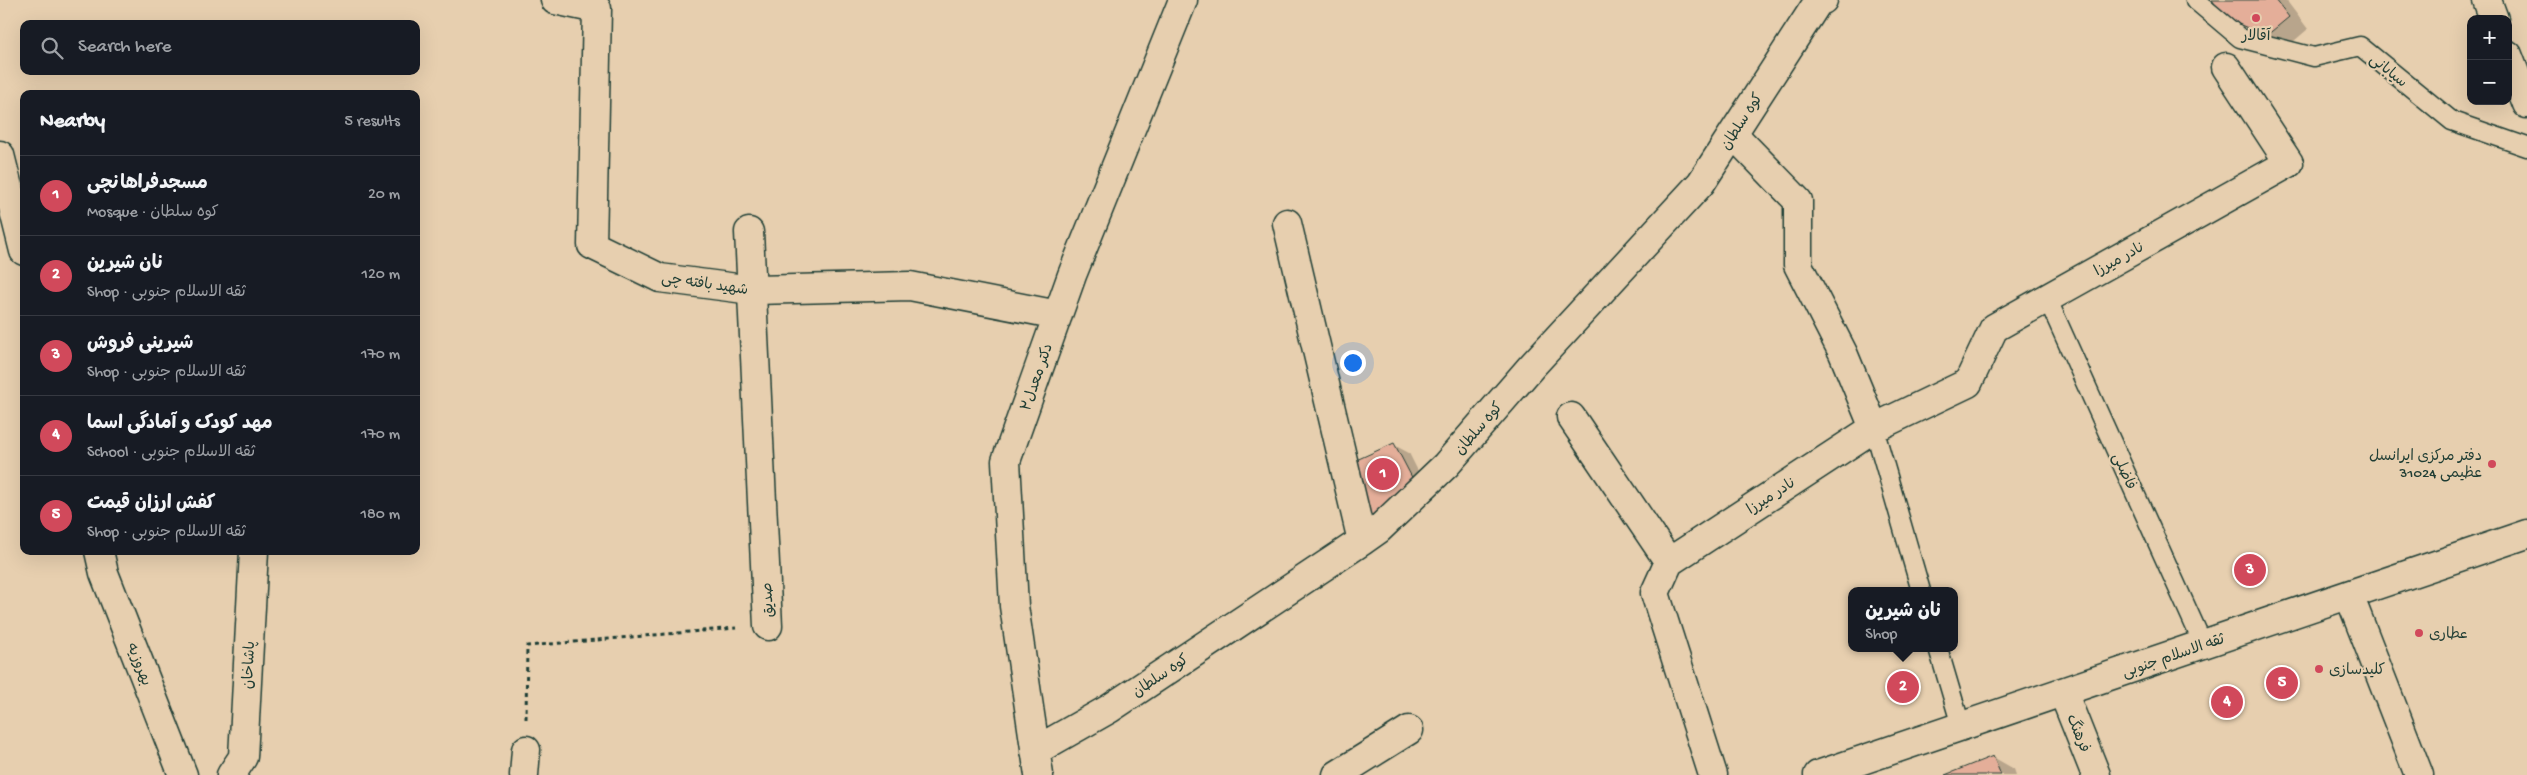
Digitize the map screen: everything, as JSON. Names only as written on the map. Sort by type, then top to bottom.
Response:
[{"type":"street","points":[[555,0],[602,5]]},
{"type":"street","name":"دکتر معدل۲","points":[[1037,763],[1014,606],[1006,461],[1072,275],[1182,0]]},
{"type":"street","name":"کوه سلطان","points":[[1037,763],[1109,709],[1379,529],[1446,465],[1531,367],[1701,183],[1818,2],[1823,0]]},
{"type":"street","points":[[2487,0],[2493,15]]},
{"type":"street","name":"شهید بافته چی","points":[[602,5],[592,245],[660,278],[752,290],[910,286],[1058,314]]},
{"type":"street","points":[[2510,60],[2527,104]]},
{"type":"street","name":"نادر میرزا","points":[[1669,562],[1874,428],[1968,383],[1994,328],[2289,163],[2226,67]]},
{"type":"street","points":[[1733,134],[1798,201],[1798,265],[1843,353],[1874,428]]},
{"type":"street","points":[[20,158],[0,156],[20,234]]},
{"type":"street","points":[[1287,223],[1362,541]]},
{"type":"street","name":"صدیق","points":[[749,232],[768,626]]},
{"type":"street","points":[[1571,417],[1669,562],[1655,592],[1714,775]]},
{"type":"street","name":"ثقه الاسلام جنوبی","points":[[1818,775],[2527,534]]},
{"type":"street","points":[[2497,544],[2527,550]]},
{"type":"street","name":"بهروزیه","points":[[100,555],[104,573],[183,775]]},
{"type":"street","name":"پاشاخان","points":[[231,775],[243,757],[254,555]]},
{"type":"street","points":[[2350,595],[2419,775]]},
{"type":"street","name":"فرهنگ","points":[[2063,692],[2096,775]]},
{"type":"street","points":[[1337,775],[1409,730]]},
{"type":"lane","name":"سیابانی","points":[[2195,0],[2240,38],[2314,57],[2360,46],[2452,121],[2527,147]]},
{"type":"lane","name":"فاضلی","points":[[2047,298],[2203,644]]},
{"type":"lane","points":[[1874,428],[1921,587]]},
{"type":"lane","points":[[1939,652],[1961,726]]},
{"type":"path","name":"صدیق","points":[[525,762],[527,646],[768,626]]},
{"type":"building","name":"آقالار","points":[[2212,0],[2276,0],[2289,17],[2266,36],[2225,18]]},
{"type":"building","points":[[1394,443],[1417,487],[1372,525],[1352,462]]},
{"type":"building","points":[[1993,756],[2001,775],[1945,775]]},
{"type":"place","name":"آقالار","points":[[2256,18]]},
{"type":"place","name":"دفتر مرکزی ایرانسل 31024 عظیمی","points":[[2492,464]]},
{"type":"place","name":"مسجدفراهانچی","points":[[1383,474]]},
{"type":"place","name":"شیرینی فروش","points":[[2250,570]]},
{"type":"place","name":"عطاری","points":[[2419,633]]},
{"type":"place","name":"کلیدسازی","points":[[2319,669]]},
{"type":"place","name":"کفش ارزان قیمت","points":[[2282,683]]},
{"type":"place","name":"نان شیرین","points":[[1903,687]]},
{"type":"place","name":"مهد کودک و آمادگی اسما","points":[[2227,702]]}]
